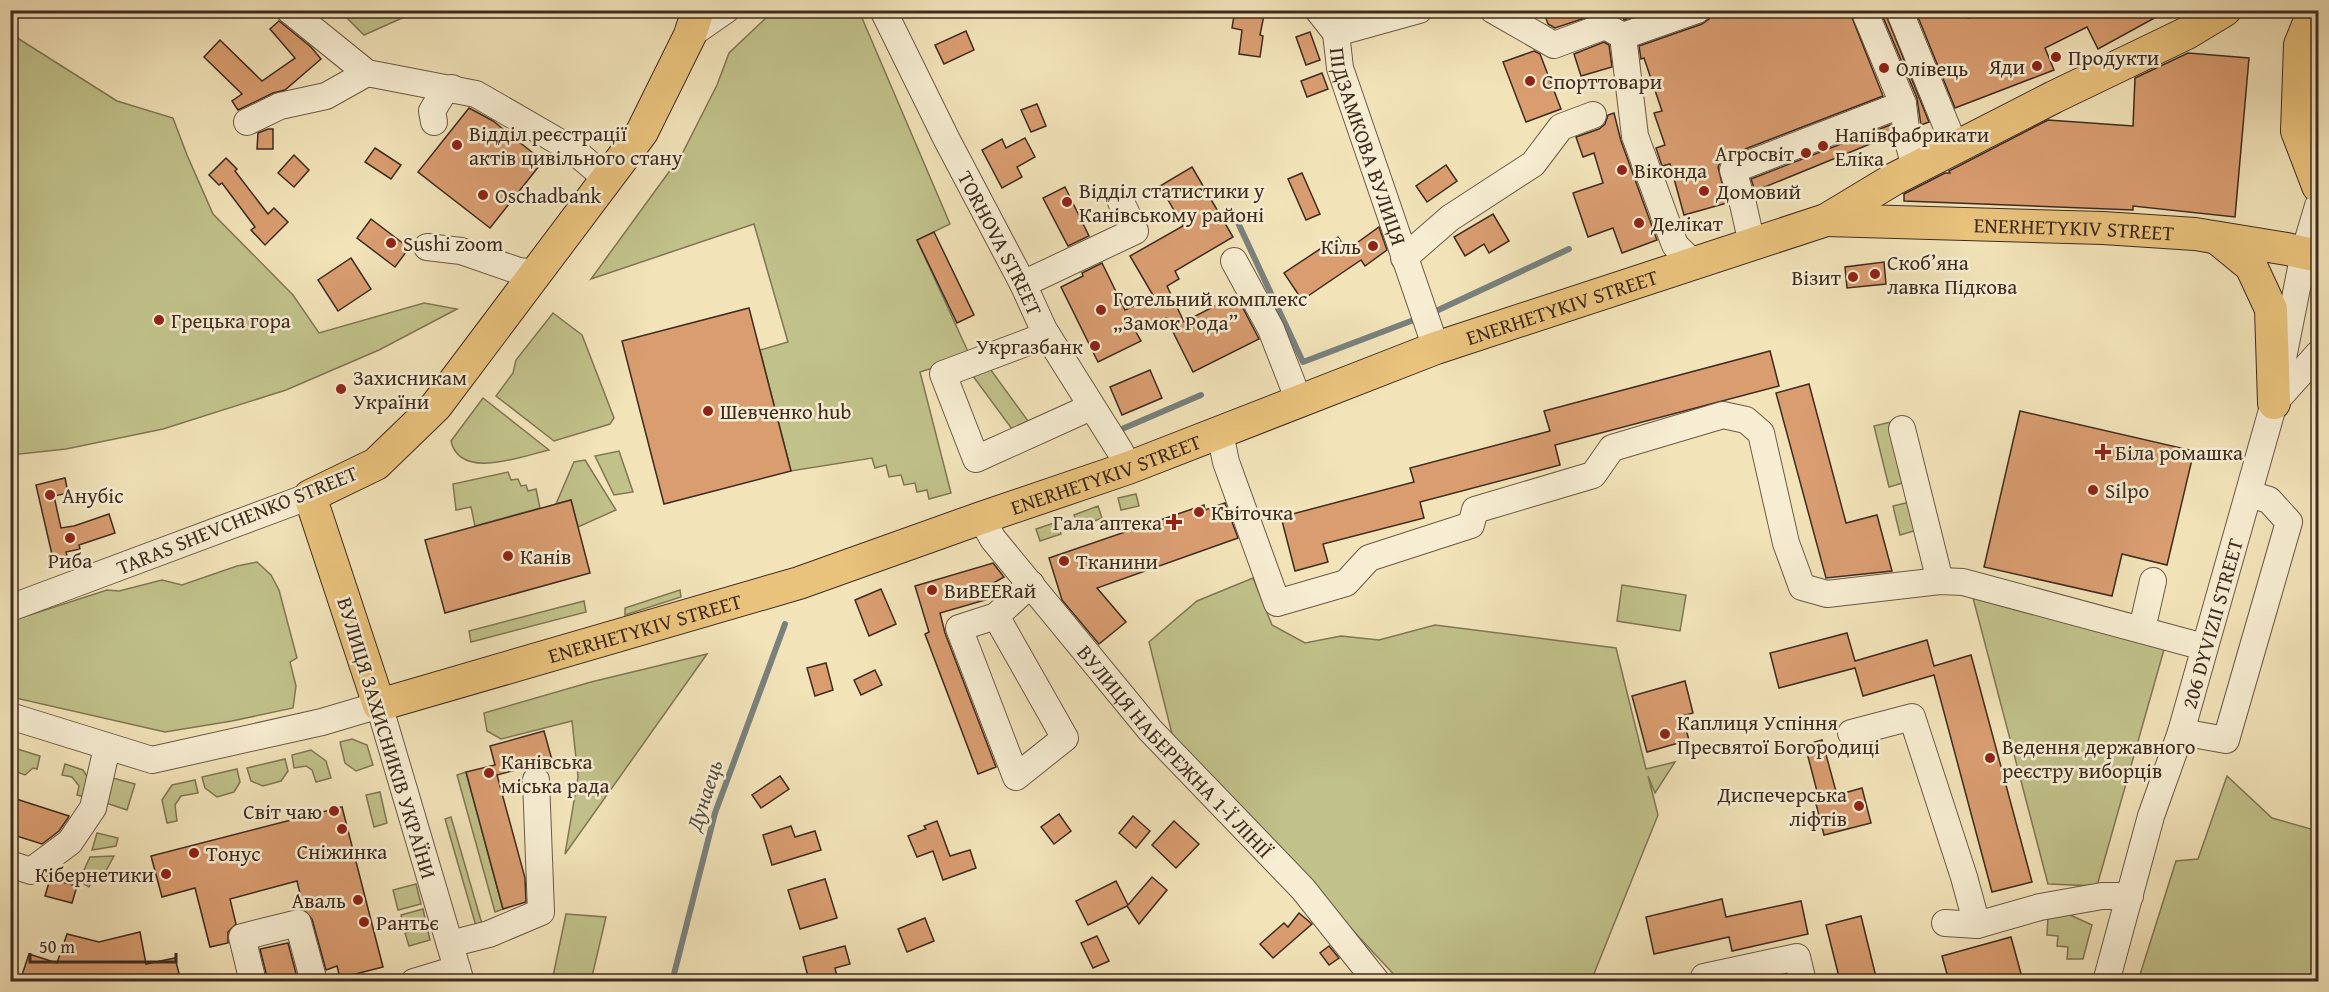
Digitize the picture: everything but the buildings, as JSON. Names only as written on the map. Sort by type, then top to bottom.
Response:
[{"type":"main road","name":"ENERHETYKIV STREET","points":[[379,705],[799,583],[1128,468],[1436,348],[1826,220],[1915,168],[2187,33],[2225,10]]},
{"type":"main road","points":[[2314,10],[2300,45],[2297,131],[2319,186]]},
{"type":"main road","name":"TARAS SHEVCHENKO STREET","points":[[310,496],[376,464],[436,406],[642,132],[694,23]]},
{"type":"main road","name":"ENERHETYKIV STREET","points":[[1826,220],[2103,228],[2195,234],[2288,249],[2311,255]]},
{"type":"main road","points":[[2217,239],[2251,266],[2271,309],[2274,403]]},
{"type":"main road","name":"ВУЛИЦЯ ЗАХИСНИКІВ УКРАЇНИ","points":[[310,496],[379,705]]},
{"type":"street","points":[[289,10],[367,73],[476,94],[573,150],[607,179]]},
{"type":"street","points":[[694,23],[726,10]]},
{"type":"street","name":"TORHOVA STREET","points":[[883,10],[1047,335],[1120,451],[1128,468]]},
{"type":"street","points":[[1318,10],[1336,33],[1419,10]]},
{"type":"street","points":[[1493,10],[1554,45],[1605,26],[1623,36],[1697,10]]},
{"type":"street","points":[[1864,10],[1903,104],[1907,137],[1915,168]]},
{"type":"street","points":[[1899,10],[1955,147]]},
{"type":"street","name":"ПІДЗАМКОВА ВУЛИЦЯ","points":[[1336,33],[1340,68],[1436,348]]},
{"type":"street","points":[[1623,36],[1635,136],[1675,245],[1693,262]]},
{"type":"street","points":[[247,122],[280,106],[326,96],[367,73]]},
{"type":"street","points":[[434,122],[432,111],[443,93],[452,88]]},
{"type":"street","points":[[1752,244],[1733,170],[1903,104]]},
{"type":"street","name":"ПІДЗАМКОВА ВУЛИЦЯ","points":[[1404,258],[1450,218],[1533,164],[1561,128],[1593,115]]},
{"type":"street","points":[[1023,284],[1135,231],[1121,202]]},
{"type":"street","name":"206 DYVIZII STREET","points":[[2106,981],[2151,816],[2181,732],[2249,494],[2311,255],[2319,206]]},
{"type":"street","points":[[427,247],[461,251],[519,271],[537,273]]},
{"type":"street","points":[[1234,261],[1270,329],[1299,401]]},
{"type":"street","points":[[1047,335],[943,374],[976,459],[1091,406]]},
{"type":"street","name":"206 DYVIZII STREET","points":[[2274,403],[2319,354]]},
{"type":"street","points":[[1220,433],[1226,462],[1278,603],[1346,583],[1369,558],[1471,525],[1475,510],[1593,474],[1612,448],[1723,415],[1746,420],[1761,433],[1786,543],[1802,587],[1827,594],[1940,581],[1963,582],[2204,646]]},
{"type":"street","points":[[1902,429],[1940,581]]},
{"type":"street","points":[[2181,732],[2226,740],[2289,522],[2269,500],[2249,494]]},
{"type":"street","name":"TARAS SHEVCHENKO STREET","points":[[10,608],[310,496]]},
{"type":"street","name":"ВУЛИЦЯ НАБЕРЕЖНА 1-Ї ЛІНІЇ","points":[[981,518],[993,539],[1150,730],[1303,889],[1377,981]]},
{"type":"street","points":[[2142,629],[2153,581]]},
{"type":"street","points":[[996,616],[1065,738],[1016,777],[959,628],[996,616],[1031,584]]},
{"type":"street","points":[[10,716],[107,748],[152,760],[322,722],[379,705]]},
{"type":"street","name":"ВУЛИЦЯ ЗАХИСНИКІВ УКРАЇНИ","points":[[379,705],[459,975]]},
{"type":"street","points":[[1851,733],[1912,717],[1964,877],[1977,925]]},
{"type":"street","points":[[17,872],[70,842],[93,808],[107,748]]},
{"type":"street","points":[[450,944],[489,934],[541,912],[537,780]]},
{"type":"street","points":[[1945,923],[1977,925],[2040,907],[2102,896],[2130,896]]},
{"type":"street","points":[[253,981],[242,937],[298,923],[314,981]]},
{"type":"street","points":[[1704,977],[1797,957],[1803,981]]},
{"type":"street","points":[[414,981],[459,975]]},
{"type":"green space","points":[[340,11],[418,11],[364,35]]},
{"type":"green space","points":[[777,11],[859,11],[950,224],[917,240],[970,356],[920,372],[951,493],[929,499],[927,490],[917,492],[915,483],[904,485],[901,475],[889,477],[886,465],[875,468],[872,458],[791,471],[760,350],[788,342],[754,224],[591,279],[682,154],[717,85],[729,53],[768,16]]},
{"type":"green space","points":[[11,34],[117,101],[173,118],[213,214],[293,295],[319,333],[424,303],[457,309],[379,350],[286,390],[163,429],[66,449],[11,455]]},
{"type":"green space","points":[[2318,46],[2318,149],[2311,99]]},
{"type":"green space","points":[[553,313],[582,335],[614,418],[610,424],[554,441],[496,396],[513,373],[516,360]]},
{"type":"green space","points":[[985,362],[1028,421],[1012,429],[967,368]]},
{"type":"green space","points":[[483,398],[549,450],[493,463],[466,460],[457,453],[451,441]]},
{"type":"green space","points":[[1891,422],[1906,482],[1889,487],[1874,426]]},
{"type":"green space","points":[[619,451],[633,492],[614,495],[595,456]]},
{"type":"green space","points":[[585,460],[616,510],[578,527],[571,500],[556,504],[574,462]]},
{"type":"green space","points":[[508,472],[511,480],[518,479],[521,486],[526,485],[528,491],[536,489],[540,508],[475,526],[471,507],[456,510],[453,484]]},
{"type":"green space","points":[[1136,494],[1139,506],[1121,510],[1118,498]]},
{"type":"green space","points":[[1910,502],[1917,530],[1900,535],[1893,506]]},
{"type":"green space","points":[[1098,506],[1102,518],[1079,527],[1074,515]]},
{"type":"green space","points":[[1057,522],[1061,534],[1040,541],[1036,529]]},
{"type":"green space","points":[[257,562],[271,575],[279,590],[297,658],[290,662],[296,686],[293,708],[165,732],[11,697],[11,621],[107,590],[119,591],[162,580],[182,585],[237,566]]},
{"type":"green space","points":[[1253,578],[1272,625],[1305,643],[1341,636],[1379,640],[1435,625],[1616,648],[1646,769],[1675,762],[1655,793],[1648,776],[1658,815],[1591,981],[1400,981],[1173,738],[1149,642],[1197,601]]},
{"type":"green space","points":[[1622,585],[1686,595],[1680,631],[1617,621]]},
{"type":"green space","points":[[680,590],[681,597],[625,615],[625,608]]},
{"type":"green space","points":[[1972,594],[2165,646],[2097,886],[2048,884]]},
{"type":"green space","points":[[584,601],[586,612],[471,642],[469,631]]},
{"type":"green space","points":[[707,654],[565,854],[578,777],[572,721],[501,739],[487,731],[484,713],[591,682]]},
{"type":"green space","points":[[352,739],[367,745],[373,765],[356,771],[345,763],[340,742]]},
{"type":"green space","points":[[11,747],[40,756],[37,769],[33,768],[25,775],[11,770]]},
{"type":"green space","points":[[311,750],[326,761],[331,778],[316,782],[312,770],[306,766],[294,768],[292,755]]},
{"type":"green space","points":[[285,759],[288,771],[281,781],[263,786],[251,781],[247,768]]},
{"type":"green space","points":[[65,764],[83,770],[91,783],[88,798],[77,795],[79,786],[72,777],[62,775]]},
{"type":"green space","points":[[237,769],[240,782],[234,792],[217,797],[205,788],[202,777]]},
{"type":"green space","points":[[466,772],[503,909],[495,912],[457,775]]},
{"type":"green space","points":[[2227,776],[2272,818],[2318,831],[2318,981],[2138,981],[2176,861],[2198,859]]},
{"type":"green space","points":[[113,778],[135,784],[127,810],[106,803]]},
{"type":"green space","points":[[195,780],[198,793],[181,796],[175,805],[177,821],[167,823],[162,800],[172,785]]},
{"type":"green space","points":[[380,792],[387,823],[374,827],[366,795]]},
{"type":"green space","points":[[451,817],[482,924],[476,926],[445,819]]},
{"type":"green space","points":[[97,833],[118,838],[116,846],[92,850]]},
{"type":"green space","points":[[114,856],[102,878],[95,875],[89,887],[79,881],[90,857]]},
{"type":"green space","points":[[416,884],[421,904],[398,910],[393,890]]},
{"type":"green space","points":[[423,909],[426,923],[404,928],[401,915]]},
{"type":"green space","points":[[566,914],[606,917],[591,981],[552,981]]},
{"type":"green space","points":[[2068,914],[2092,925],[2083,959],[2067,959],[2068,947],[2057,946],[2058,936],[2047,935],[2048,917]]},
{"type":"green space","points":[[427,927],[430,940],[409,946],[405,933]]},
{"type":"waterway","points":[[1233,212],[1303,362],[1411,321]]},
{"type":"waterway","points":[[1434,312],[1569,249]]},
{"type":"waterway","points":[[1122,429],[1201,395]]},
{"type":"waterway","name":"Дунаець","points":[[672,982],[715,813],[785,624]]},
{"type":"place","name":"Продукти","points":[[2056,57]]},
{"type":"place","name":"Яди","points":[[2037,66]]},
{"type":"place","name":"Олівець","points":[[1884,68]]},
{"type":"place","name":"Спорттовари","points":[[1530,81]]},
{"type":"place","name":"Відділ реєстрації актів цивільного стану","points":[[457,145]]},
{"type":"place","name":"Напівфабрикати Еліка","points":[[1823,146]]},
{"type":"place","name":"Агросвіт","points":[[1806,153]]},
{"type":"place","name":"Віконда","points":[[1622,170]]},
{"type":"place","name":"Домовий","points":[[1704,191]]},
{"type":"place","name":"Oschadbank","points":[[483,195]]},
{"type":"place","name":"Відділ статистики у Канівському районі","points":[[1067,202]]},
{"type":"place","name":"Делікат","points":[[1639,223]]},
{"type":"place","name":"Sushi zoom","points":[[391,243]]},
{"type":"place","name":"Кіль","points":[[1373,246]]},
{"type":"place","name":"Скоб’яна лавка Підкова","points":[[1875,274]]},
{"type":"place","name":"Візит","points":[[1853,277]]},
{"type":"place","name":"Готельний комплекс „Замок Рода”","points":[[1101,310]]},
{"type":"place","name":"Грецька гора","points":[[159,320]]},
{"type":"place","name":"Укргазбанк","points":[[1095,346]]},
{"type":"place","name":"Захисникам України","points":[[341,389]]},
{"type":"place","name":"Шевченко hub","points":[[708,411]]},
{"type":"place","name":"Біла ромашка","points":[[2103,452]]},
{"type":"place","name":"Silpo","points":[[2093,490]]},
{"type":"place","name":"Анубіс","points":[[50,495]]},
{"type":"place","name":"Квіточка","points":[[1199,512]]},
{"type":"place","name":"Гала аптека","points":[[1174,522]]},
{"type":"place","name":"Риба","points":[[70,538]]},
{"type":"place","name":"Канів","points":[[508,556]]},
{"type":"place","name":"Тканини","points":[[1064,561]]},
{"type":"place","name":"ВиBEERай","points":[[932,590]]},
{"type":"place","name":"Каплиця Успіння Пресвятої Богородиці","points":[[1665,734]]},
{"type":"place","name":"Ведення державного реєстру виборців","points":[[1990,758]]},
{"type":"place","name":"Канівська міська рада","points":[[489,773]]},
{"type":"place","name":"Диспечерська ліфтів","points":[[1859,806]]},
{"type":"place","name":"Світ чаю","points":[[334,811]]},
{"type":"place","name":"Сніжинка","points":[[342,829]]},
{"type":"place","name":"Тонус","points":[[194,853]]},
{"type":"place","name":"Кібернетики","points":[[166,874]]},
{"type":"place","name":"Аваль","points":[[358,900]]},
{"type":"place","name":"Рантьє","points":[[364,922]]}]
